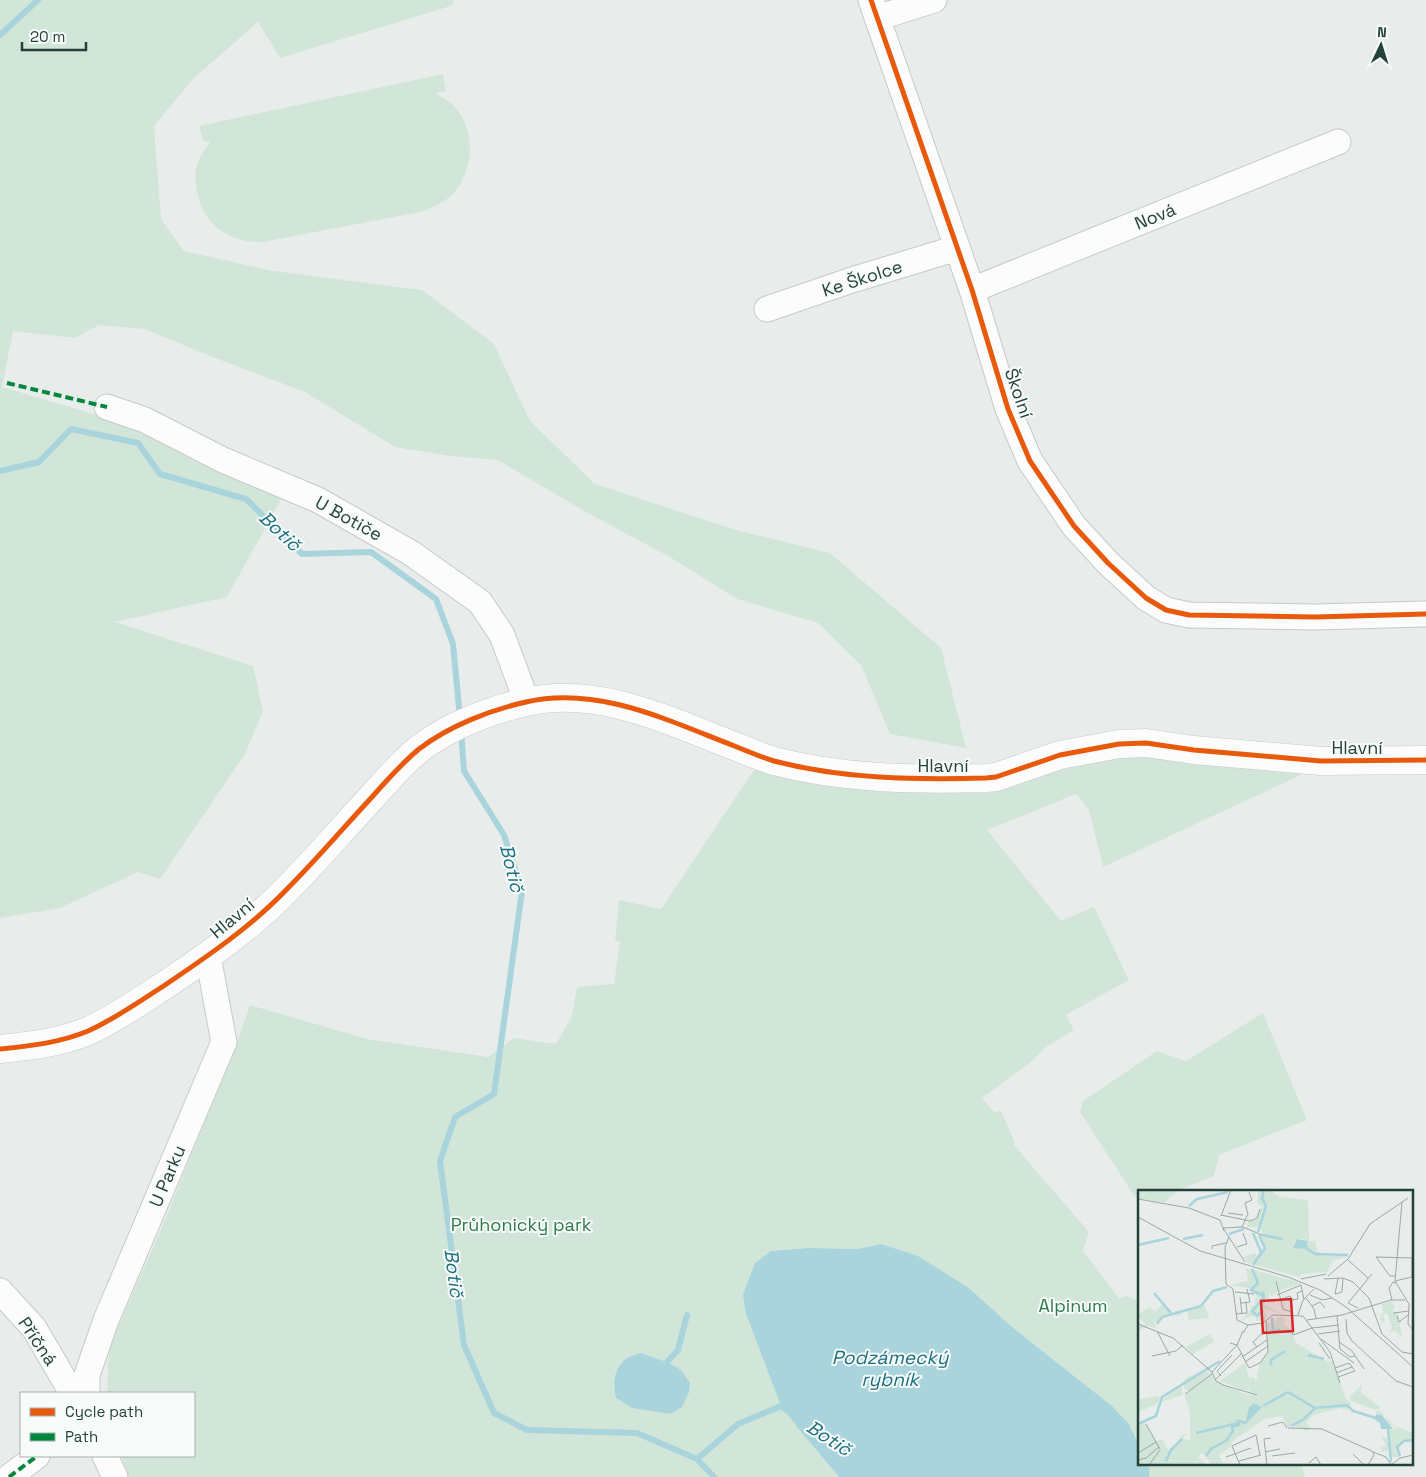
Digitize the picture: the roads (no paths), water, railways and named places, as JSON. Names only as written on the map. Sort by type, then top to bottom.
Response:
[{"type":"street","points":[[874,9],[934,0]]},
{"type":"street","name":"Školní","points":[[874,9],[972,290],[1008,409],[1030,461],[1074,526],[1108,563],[1146,598],[1166,610],[1189,616],[1315,617],[1426,614]]},
{"type":"street","name":"Nová","points":[[972,290],[1338,142]]},
{"type":"street","name":"Ke Školce","points":[[767,309],[852,280],[957,248]]},
{"type":"street","name":"U Botiče","points":[[107,408],[146,420],[223,460],[318,500],[412,553],[480,602],[502,635],[526,702]]},
{"type":"street","name":"Hlavní","points":[[0,1049],[38,1045],[61,1040],[89,1030],[130,1008],[208,956],[287,890],[392,774],[421,748],[490,712],[526,702],[553,698],[580,698],[611,703],[641,711],[772,760],[844,774],[902,779],[986,778],[1077,751],[1119,744],[1146,743],[1194,750],[1321,761],[1415,761]]},
{"type":"street","name":"U Parku","points":[[87,1392],[87,1375],[106,1320],[224,1042],[208,956]]},
{"type":"street","name":"Příčná","points":[[0,1291],[34,1328],[71,1392]]},
{"type":"street","points":[[8,1477],[36,1457]]},
{"type":"street","points":[[105,1457],[115,1477]]},
{"type":"water","name":"Podzámecký rybník","points":[[881,1244],[918,1256],[969,1288],[1012,1327],[1112,1406],[1129,1424],[1138,1444],[1138,1464],[1147,1464],[1150,1470],[1149,1477],[839,1477],[781,1406],[746,1314],[743,1295],[755,1263],[771,1251],[808,1248],[858,1249]]},
{"type":"water","points":[[641,1353],[667,1362],[681,1370],[690,1383],[689,1392],[682,1407],[670,1414],[632,1408],[616,1398],[615,1376],[621,1363],[633,1355]]},
{"type":"waterway","name":"Botič","points":[[0,35],[38,0]]},
{"type":"waterway","name":"Botič","points":[[0,471],[39,462],[71,429],[138,443],[160,474],[246,499],[302,554],[371,552],[436,599],[453,644],[460,718]]},
{"type":"waterway","name":"Botič","points":[[461,730],[464,771],[504,835],[522,891],[494,1094],[455,1117],[440,1161],[464,1345],[494,1413],[527,1430],[637,1433],[697,1459],[714,1477]]},
{"type":"waterway","points":[[667,1362],[678,1350],[687,1315]]},
{"type":"waterway","name":"Botič","points":[[697,1459],[738,1424],[781,1406],[788,1411]]},
{"type":"park label","name":"Průhonický park","points":[[521,1224]]},
{"type":"park label","name":"Alpinum","points":[[1073,1305]]}]
